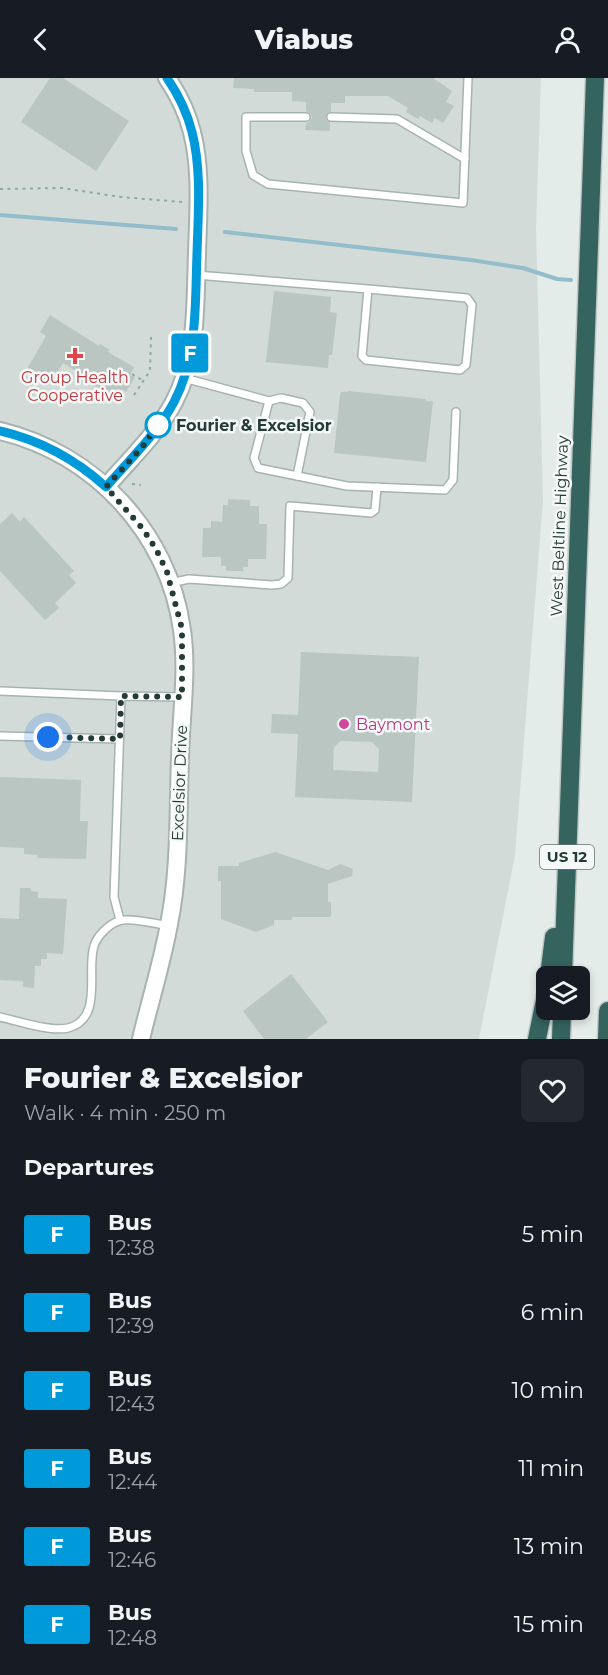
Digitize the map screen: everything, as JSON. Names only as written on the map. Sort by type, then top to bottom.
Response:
[{"type":"highway","name":"West Beltline Highway","points":[[563,966],[595,78]]},
{"type":"highway","points":[[550,966],[571,738]]},
{"type":"highway","points":[[607,1039],[608,1011]]},
{"type":"highway","points":[[537,1039],[541,1020]]},
{"type":"highway","points":[[561,1039],[562,1020]]},
{"type":"street","points":[[106,487],[143,446],[175,402],[193,342],[199,196],[196,155],[187,117],[167,78]]},
{"type":"street","name":"Excelsior Drive","points":[[0,431],[17,435],[78,464],[106,487],[143,529],[156,549],[170,583],[182,629],[182,697],[175,875],[169,926],[141,1039]]},
{"type":"lane","points":[[306,117],[246,117],[246,151],[253,175],[268,184],[463,203],[468,78]]},
{"type":"lane","points":[[331,117],[397,119],[465,159]]},
{"type":"lane","points":[[196,275],[368,289],[467,298],[472,305],[465,365],[460,370],[366,360],[362,356],[368,289]]},
{"type":"lane","points":[[184,378],[269,401],[281,398],[303,403],[310,412],[297,476]]},
{"type":"lane","points":[[269,401],[254,458],[258,468],[347,486],[445,490],[453,480],[456,412]]},
{"type":"lane","points":[[170,583],[189,579],[281,584],[288,578],[290,506],[371,513],[375,510],[377,487]]},
{"type":"lane","points":[[0,691],[182,697]]},
{"type":"lane","points":[[120,920],[114,897],[121,696]]},
{"type":"lane","points":[[0,736],[120,739]]},
{"type":"lane","points":[[0,1017],[52,1028],[68,1028],[82,1019],[91,1004],[94,946],[106,928],[120,920],[169,926]]},
{"type":"path","points":[[0,189],[62,188],[121,197],[182,202]]},
{"type":"path","points":[[134,395],[150,370],[152,337]]},
{"type":"path","points":[[132,374],[144,381]]},
{"type":"path","points":[[132,484],[141,485]]},
{"type":"shaded area","points":[[0,78],[541,78],[536,229],[543,500],[515,855],[479,1039],[0,1039]]},
{"type":"building","points":[[50,78],[63,78],[129,121],[96,171],[21,122]]},
{"type":"building","points":[[234,78],[433,78],[452,91],[446,102],[454,106],[443,123],[435,118],[432,123],[406,112],[408,108],[388,96],[345,96],[345,103],[331,103],[331,111],[326,115],[330,123],[330,131],[305,130],[306,123],[312,118],[311,114],[306,111],[306,102],[292,101],[292,92],[254,92],[254,89],[233,88]]},
{"type":"building","points":[[274,291],[331,297],[330,312],[337,313],[332,355],[329,355],[328,368],[266,362]]},
{"type":"building","name":"Group Health Cooperative","points":[[50,315],[99,346],[100,344],[110,350],[108,352],[134,367],[130,375],[135,377],[126,392],[122,389],[116,399],[79,377],[81,374],[63,363],[51,383],[27,369],[46,336],[40,332]]},
{"type":"building","points":[[341,392],[433,401],[426,462],[334,453],[340,395]]},
{"type":"building","points":[[228,499],[250,500],[250,506],[259,506],[259,524],[267,524],[266,559],[248,559],[248,567],[243,567],[243,571],[226,571],[226,566],[221,566],[221,557],[202,557],[203,528],[211,528],[211,521],[222,522],[223,505],[228,505]]},
{"type":"building","points":[[12,513],[20,522],[24,517],[74,571],[69,575],[76,583],[55,603],[59,608],[45,620],[0,571],[0,524]]},
{"type":"building","name":"Baymont","points":[[301,652],[419,657],[412,802],[295,797],[298,734],[271,733],[272,714],[298,715]],"holes":[[[341,741],[372,742],[379,749],[378,772],[333,770],[334,747]]]},
{"type":"building","points":[[0,777],[81,780],[80,821],[88,821],[86,859],[38,858],[37,855],[24,854],[24,848],[0,847]]},
{"type":"building","points":[[275,852],[328,870],[340,864],[353,869],[352,876],[328,884],[331,917],[292,917],[292,920],[274,920],[274,925],[256,932],[221,919],[221,881],[218,881],[218,866],[239,866],[239,863]]},
{"type":"building","points":[[20,888],[31,888],[31,891],[38,892],[38,898],[67,899],[63,954],[47,953],[47,959],[41,959],[41,966],[35,966],[34,988],[23,987],[23,981],[0,980],[0,918],[19,919]]},
{"type":"building","points":[[291,974],[328,1022],[306,1039],[264,1039],[243,1011]]},
{"type":"waterway","points":[[0,215],[176,229]]},
{"type":"waterway","points":[[225,232],[471,260],[523,268],[557,279],[571,280]]},
{"type":"bus line","name":"F","points":[[0,431],[37,443],[78,464],[106,487],[143,446],[175,402],[193,342],[199,178],[192,132],[180,100],[167,78]]},
{"type":"place","name":"Group Health Cooperative","points":[[75,356]]},
{"type":"place","name":"Fourier & Excelsior","points":[[158,425]]},
{"type":"place","name":"Baymont","points":[[344,724]]},
{"type":"route","points":[[48,737],[120,739],[121,696],[182,697],[184,654],[182,629],[167,572],[143,529],[106,487],[143,446],[158,425]]}]
